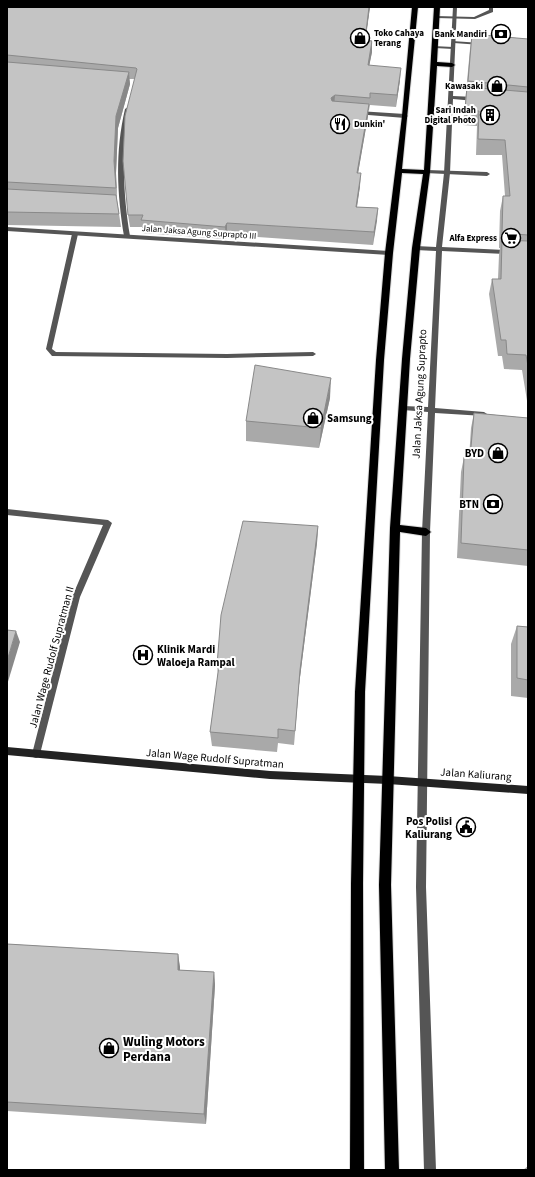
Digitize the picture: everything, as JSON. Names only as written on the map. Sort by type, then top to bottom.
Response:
[{"type":"main road","points":[[357,1170],[360,692],[380,360],[389,253],[405,116],[415,7]]},
{"type":"main road","name":"Jalan Jaksa Agung Suprapto","points":[[392,1170],[386,885],[395,528],[416,248],[427,172],[437,7]]},
{"type":"main road","points":[[434,64],[452,65]]},
{"type":"main road","points":[[398,170],[427,172]]},
{"type":"main road","points":[[395,528],[426,532]]},
{"type":"main road","name":"Jalan Wage Rudolf Supratman","points":[[7,751],[270,775],[388,780],[421,783]]},
{"type":"main road","name":"Jalan Kaliurang","points":[[421,783],[528,790]]},
{"type":"street","name":"Jalan Jaksa Agung Suprapto","points":[[430,1170],[421,887],[421,783],[426,532],[439,250],[447,173],[455,7]]},
{"type":"street","points":[[436,17],[475,18],[491,10],[491,7]]},
{"type":"street","points":[[435,47],[489,44]]},
{"type":"street","points":[[450,97],[479,100]]},
{"type":"street","points":[[127,236],[122,204],[120,173],[122,128],[129,106]]},
{"type":"street","points":[[350,112],[405,116]]},
{"type":"street","points":[[427,172],[487,174]]},
{"type":"street","points":[[114,204],[122,204]]},
{"type":"street","name":"Jalan Jaksa Agung Suprapto III","points":[[7,229],[389,253]]},
{"type":"street","points":[[75,234],[49,349],[54,354],[219,356],[313,354]]},
{"type":"street","points":[[416,248],[528,253]]},
{"type":"street","points":[[403,408],[493,415]]},
{"type":"street","name":"Jalan Wage Rudolf Supratman II","points":[[7,512],[108,523],[76,597],[36,754]]},
{"type":"building","points":[[7,7],[369,7],[365,40],[372,41],[368,65],[401,68],[397,95],[370,93],[370,98],[335,95],[331,98],[332,101],[369,104],[357,173],[361,173],[356,207],[378,208],[374,232],[227,223],[225,227],[141,220],[143,215],[128,215],[123,161],[125,116],[137,69],[7,55]]},
{"type":"building","points":[[472,34],[528,39],[528,87],[468,81]]},
{"type":"building","points":[[7,62],[129,72],[116,116],[114,161],[116,188],[7,182]]},
{"type":"building","points":[[467,87],[528,92],[528,235],[502,233],[503,196],[510,196],[505,140],[478,139],[479,111],[465,110]]},
{"type":"building","points":[[7,189],[116,195],[119,214],[7,212]]},
{"type":"building","points":[[502,240],[528,241],[528,366],[526,355],[507,354],[506,340],[501,340],[492,279],[501,279]]},
{"type":"building","points":[[255,365],[331,378],[321,428],[246,421]]},
{"type":"building","points":[[474,413],[528,418],[528,550],[461,543],[464,457],[470,458]]},
{"type":"building","points":[[243,521],[318,526],[300,670],[295,731],[278,729],[278,738],[210,732],[219,665],[217,665],[221,615]]},
{"type":"building","points":[[517,626],[528,627],[528,680],[517,678]]},
{"type":"building","points":[[7,630],[16,631],[7,661]]},
{"type":"building","name":"Wuling Motors Perdana","points":[[7,944],[178,954],[178,970],[214,972],[204,1114],[7,1102]]},
{"type":"place","name":"Bank Mandiri","points":[[501,34]]},
{"type":"place","name":"Toko Cahaya Terang","points":[[360,38]]},
{"type":"place","name":"Kawasaki","points":[[497,86]]},
{"type":"place","name":"Sari Indah Digital Photo","points":[[490,115]]},
{"type":"place","name":"Dunkin'","points":[[340,124]]},
{"type":"place","name":"Alfa Express","points":[[511,238]]},
{"type":"place","name":"Samsung","points":[[313,418]]},
{"type":"place","name":"BYD","points":[[498,453]]},
{"type":"place","name":"BTN","points":[[493,504]]},
{"type":"place","name":"Klinik Mardi Waloeja Rampal","points":[[143,655]]},
{"type":"place","name":"Pos Polisi Kaliurang","points":[[466,827]]},
{"type":"place","name":"Wuling Motors Perdana","points":[[109,1048]]}]
